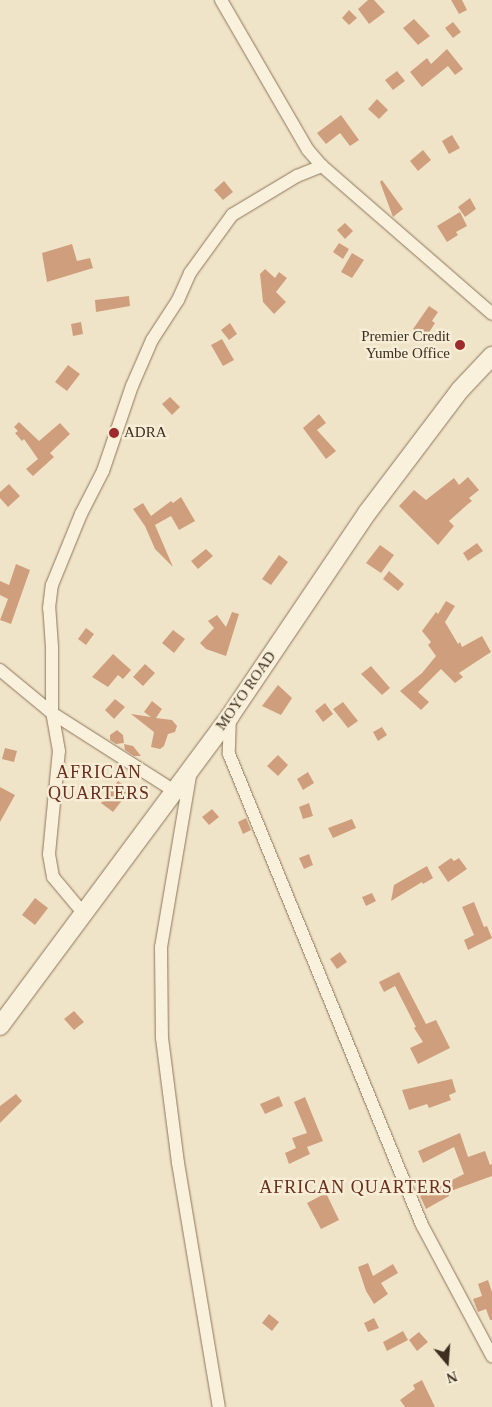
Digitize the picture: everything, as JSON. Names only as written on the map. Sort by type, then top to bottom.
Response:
[{"type":"main road","name":"MOYO ROAD","points":[[0,1026],[84,914],[173,790],[230,716],[368,513],[460,390],[492,356]]},
{"type":"street","points":[[221,0],[308,150],[322,166],[492,314]]},
{"type":"street","points":[[297,176],[308,150]]},
{"type":"street","points":[[84,914],[53,877],[48,854],[59,751],[52,714],[52,647],[49,608],[52,586],[81,514],[104,471],[132,386],[152,340],[178,300],[190,274],[232,215],[297,176],[322,166]]},
{"type":"street","points":[[0,670],[52,714],[173,790]]},
{"type":"street","points":[[230,716],[229,754],[422,1226],[492,1356]]},
{"type":"street","points":[[192,765],[161,947],[162,1038],[178,1163],[220,1407]]},
{"type":"building","points":[[368,0],[374,0],[385,12],[369,24],[358,9]]},
{"type":"building","points":[[451,0],[462,0],[467,10],[459,14]]},
{"type":"building","points":[[349,10],[357,18],[349,25],[342,18]]},
{"type":"building","points":[[414,19],[430,36],[418,45],[403,28]]},
{"type":"building","points":[[453,22],[461,32],[453,38],[445,28]]},
{"type":"building","points":[[447,49],[463,69],[455,75],[448,66],[422,87],[410,72],[427,58],[431,64]]},
{"type":"building","points":[[397,71],[405,81],[393,90],[385,80]]},
{"type":"building","points":[[377,99],[388,110],[379,119],[368,109]]},
{"type":"building","points":[[341,115],[359,140],[350,146],[340,133],[326,144],[317,133]]},
{"type":"building","points":[[452,135],[460,148],[449,154],[442,141]]},
{"type":"building","points":[[423,150],[431,160],[418,171],[410,161]]},
{"type":"building","points":[[382,180],[403,209],[393,217],[380,182]]},
{"type":"building","points":[[224,181],[233,192],[223,200],[214,190]]},
{"type":"building","points":[[470,198],[476,209],[465,217],[458,207]]},
{"type":"building","points":[[460,212],[467,226],[456,232],[458,235],[447,242],[437,226]]},
{"type":"building","points":[[345,223],[353,231],[345,239],[337,230]]},
{"type":"building","points":[[339,243],[349,249],[343,259],[333,252]]},
{"type":"building","points":[[72,244],[77,261],[90,258],[93,268],[47,282],[42,253]]},
{"type":"building","points":[[352,253],[364,260],[352,278],[341,272]]},
{"type":"building","points":[[265,269],[275,278],[279,272],[287,278],[276,292],[286,302],[274,314],[263,302],[260,274]]},
{"type":"building","points":[[129,296],[130,306],[96,312],[95,300]]},
{"type":"building","points":[[429,306],[438,312],[432,321],[435,323],[428,334],[424,332],[422,336],[413,329]]},
{"type":"building","points":[[81,322],[83,334],[73,336],[71,324]]},
{"type":"building","points":[[230,323],[237,334],[229,340],[221,330]]},
{"type":"building","points":[[222,339],[234,360],[223,366],[211,345]]},
{"type":"building","points":[[68,365],[80,374],[67,391],[55,382]]},
{"type":"building","points":[[170,397],[180,407],[172,415],[162,404]]},
{"type":"building","points":[[319,414],[326,423],[317,430],[336,451],[326,459],[303,428]]},
{"type":"building","points":[[19,422],[39,441],[60,423],[70,434],[50,453],[54,457],[33,476],[26,469],[38,459],[24,439],[22,441],[15,433],[18,431],[14,427]]},
{"type":"building","points":[[468,477],[479,490],[469,498],[472,501],[449,521],[454,526],[438,545],[399,506],[414,490],[426,500],[454,478],[459,485]]},
{"type":"building","points":[[9,484],[20,496],[8,507],[0,498],[0,492]]},
{"type":"building","points":[[181,497],[195,521],[179,530],[171,516],[155,525],[173,567],[155,549],[145,526],[133,509],[143,503],[151,516],[171,501],[173,503]]},
{"type":"building","points":[[477,543],[483,551],[468,561],[463,553]]},
{"type":"building","points":[[380,545],[394,555],[381,573],[366,563]]},
{"type":"building","points":[[206,549],[213,556],[198,569],[191,561]]},
{"type":"building","points":[[279,555],[288,562],[271,585],[262,579]]},
{"type":"building","points":[[16,564],[30,570],[11,624],[0,620],[8,599],[0,595],[0,581],[9,585]]},
{"type":"building","points":[[389,571],[404,584],[398,591],[383,579]]},
{"type":"building","points":[[446,601],[455,606],[445,622],[458,644],[460,642],[462,647],[482,636],[491,652],[459,673],[463,677],[455,683],[441,669],[418,692],[429,702],[421,710],[400,691],[422,673],[436,656],[428,645],[431,642],[422,631],[436,612],[438,614]]},
{"type":"building","points":[[232,612],[239,614],[226,656],[206,649],[200,643],[214,628],[208,621],[217,615],[226,627]]},
{"type":"building","points":[[86,628],[94,634],[86,645],[78,639]]},
{"type":"building","points":[[173,630],[185,639],[174,653],[162,643]]},
{"type":"building","points":[[113,654],[131,670],[123,679],[118,675],[108,687],[92,677]]},
{"type":"building","points":[[145,664],[155,673],[143,686],[133,677]]},
{"type":"building","points":[[371,666],[390,688],[382,695],[361,674]]},
{"type":"building","points":[[278,685],[292,698],[281,715],[262,706]]},
{"type":"building","points":[[115,699],[125,707],[114,719],[105,710]]},
{"type":"building","points":[[152,701],[162,709],[156,718],[172,720],[177,726],[175,732],[168,734],[164,746],[160,749],[151,747],[154,732],[131,714],[151,717],[144,712]]},
{"type":"building","points":[[343,702],[358,721],[348,728],[333,709]]},
{"type":"building","points":[[325,703],[333,714],[323,722],[315,711]]},
{"type":"building","points":[[382,727],[387,735],[378,741],[373,732]]},
{"type":"building","points":[[117,730],[123,735],[124,743],[116,744],[110,740],[110,735]]},
{"type":"building","points":[[124,744],[133,746],[141,756],[134,756],[125,750]]},
{"type":"building","points":[[5,748],[17,751],[14,762],[2,759]]},
{"type":"building","points":[[278,755],[288,765],[278,776],[267,766]]},
{"type":"building","points":[[308,772],[314,783],[303,790],[297,779]]},
{"type":"building","points":[[118,781],[130,790],[113,812],[101,803]]},
{"type":"building","points":[[0,787],[15,795],[0,822]]},
{"type":"building","points":[[309,803],[313,816],[303,819],[299,807]]},
{"type":"building","points":[[212,809],[219,817],[209,825],[202,817]]},
{"type":"building","points":[[246,818],[251,830],[243,834],[238,822]]},
{"type":"building","points":[[352,819],[356,828],[333,838],[328,828]]},
{"type":"building","points":[[309,854],[313,865],[304,869],[299,858]]},
{"type":"building","points":[[451,858],[454,861],[459,858],[467,869],[448,882],[438,867]]},
{"type":"building","points":[[427,866],[433,878],[423,884],[422,882],[391,901],[394,885]]},
{"type":"building","points":[[372,893],[376,901],[366,906],[362,897]]},
{"type":"building","points":[[35,898],[48,908],[35,925],[22,915]]},
{"type":"building","points":[[474,902],[484,927],[487,926],[492,938],[468,950],[464,940],[474,935],[462,907]]},
{"type":"building","points":[[340,952],[347,962],[337,969],[330,959]]},
{"type":"building","points":[[399,972],[426,1024],[436,1020],[450,1048],[418,1064],[410,1048],[423,1042],[414,1028],[416,1027],[395,986],[384,992],[379,982]]},
{"type":"building","points":[[74,1011],[84,1022],[74,1030],[64,1019]]},
{"type":"building","points":[[452,1079],[456,1092],[449,1095],[451,1100],[429,1108],[427,1104],[409,1110],[402,1090]]},
{"type":"building","points":[[16,1094],[22,1101],[0,1123],[0,1106]]},
{"type":"building","points":[[279,1096],[283,1106],[265,1114],[260,1104]]},
{"type":"building","points":[[305,1097],[323,1141],[307,1147],[310,1154],[289,1164],[285,1153],[296,1148],[292,1138],[307,1133],[294,1102]]},
{"type":"building","points":[[460,1133],[468,1157],[485,1151],[490,1165],[492,1164],[492,1176],[448,1192],[449,1196],[426,1209],[420,1196],[464,1174],[454,1147],[423,1163],[418,1151]]},
{"type":"building","points":[[326,1193],[339,1220],[321,1229],[307,1203]]},
{"type":"building","points":[[368,1263],[373,1276],[393,1264],[398,1273],[381,1283],[388,1294],[374,1304],[366,1291],[358,1267]]},
{"type":"building","points":[[488,1280],[492,1292],[492,1320],[490,1320],[486,1309],[478,1312],[473,1299],[482,1296],[478,1284]]},
{"type":"building","points":[[269,1314],[279,1322],[272,1331],[262,1323]]},
{"type":"building","points":[[374,1318],[379,1328],[368,1332],[364,1323]]},
{"type":"building","points":[[403,1331],[408,1340],[387,1351],[383,1342]]},
{"type":"building","points":[[419,1332],[428,1342],[417,1351],[409,1340]]},
{"type":"building","points":[[422,1380],[435,1407],[405,1407],[400,1400],[415,1389],[413,1385]]},
{"type":"place","name":"Premier Credit Yumbe Office","points":[[460,345]]},
{"type":"place","name":"ADRA","points":[[114,433]]},
{"type":"district","name":"AFRICAN QUARTERS","points":[[99,783]]},
{"type":"district","name":"AFRICAN QUARTERS","points":[[356,1187]]}]
